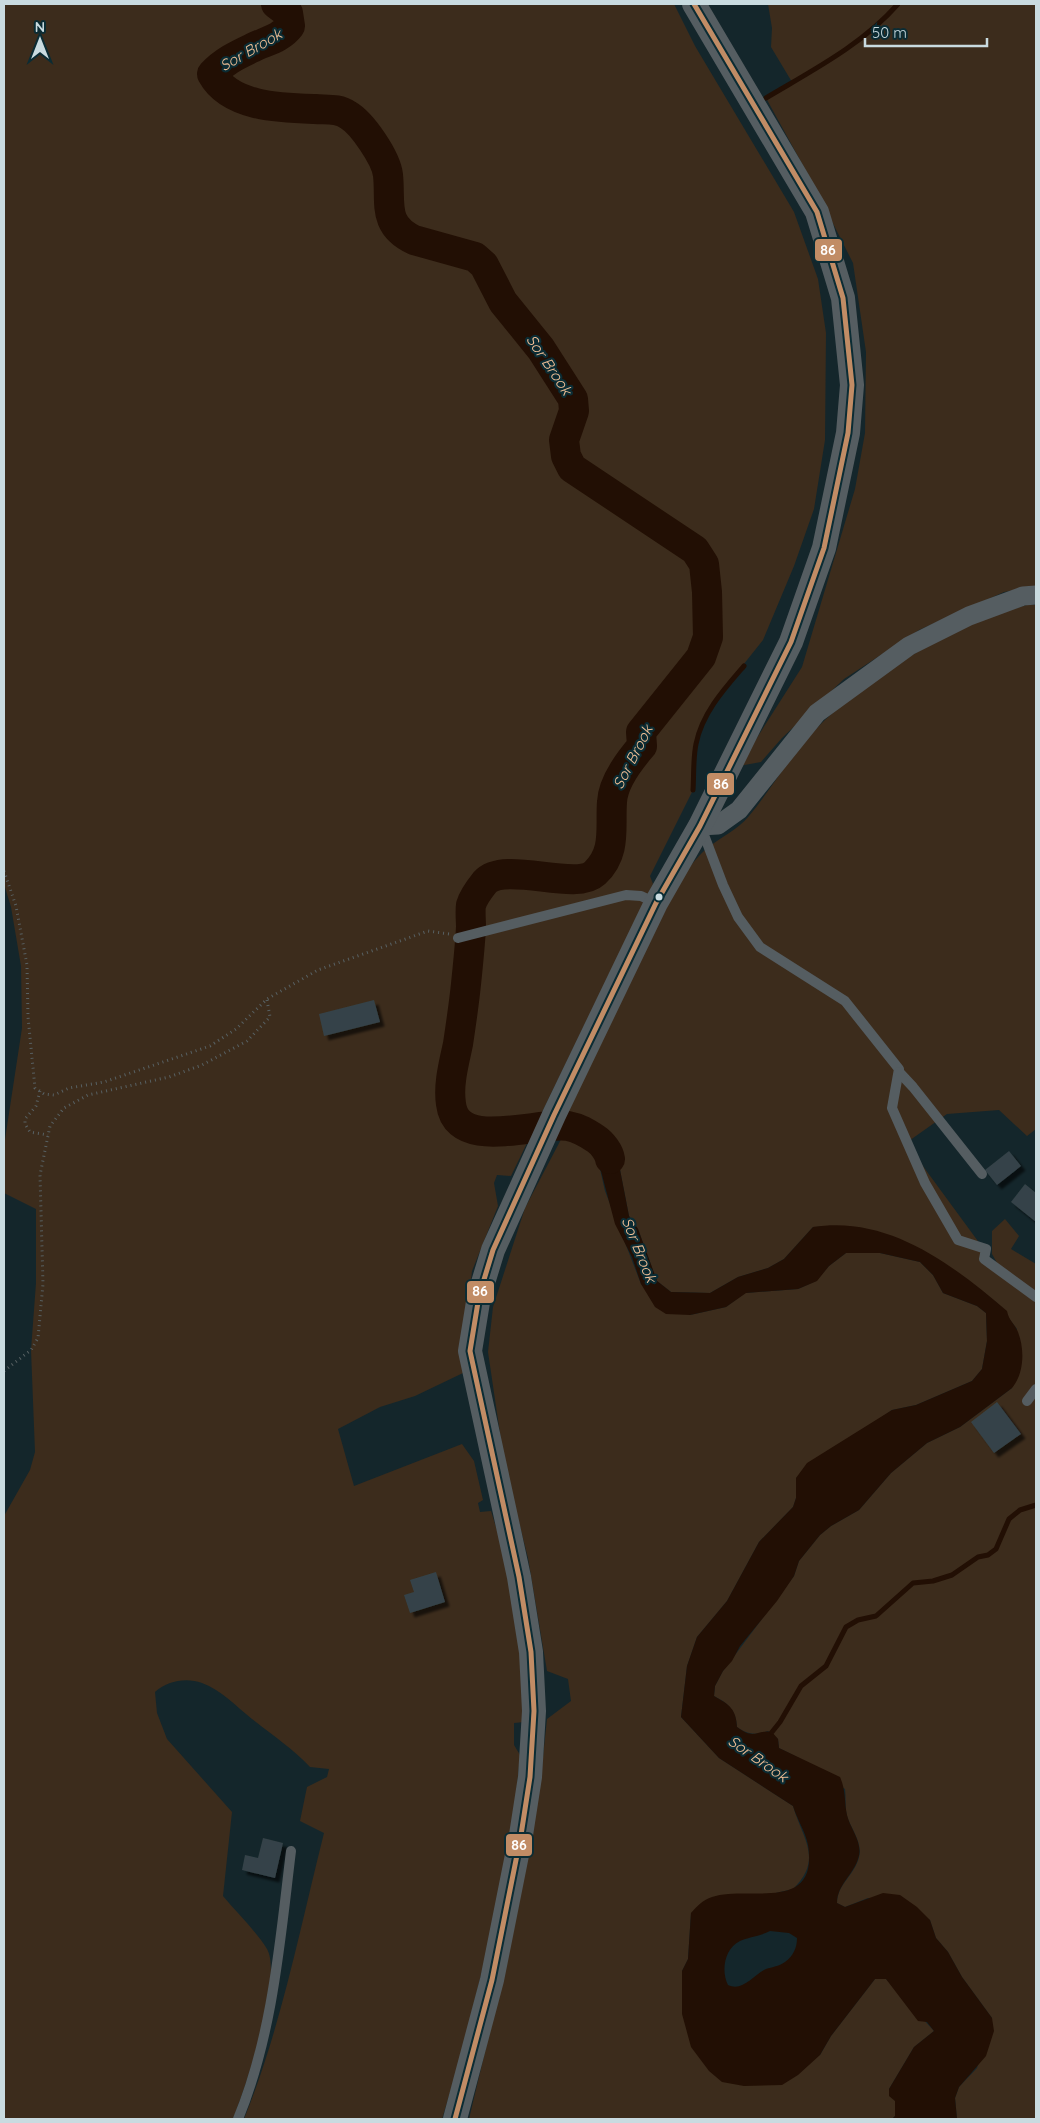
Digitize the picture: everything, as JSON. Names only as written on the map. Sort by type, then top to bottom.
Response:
[{"type":"street","points":[[455,2119],[492,1980],[521,1835],[530,1777],[534,1711],[531,1652],[519,1577],[470,1351],[479,1296],[493,1250],[554,1116],[656,903],[700,826],[791,642],[824,548],[848,433],[852,385],[843,298],[817,212],[694,4]]},
{"type":"street","points":[[700,826],[718,824],[739,810],[817,713],[909,646],[969,616],[1024,596],[1036,595]]},
{"type":"lane","points":[[700,826],[738,917],[760,947],[844,1001],[899,1068],[892,1108],[906,1143],[944,1219],[958,1240],[986,1249],[984,1259],[1036,1297]]},
{"type":"lane","points":[[458,938],[626,895],[641,896],[656,903]]},
{"type":"lane","points":[[899,1072],[982,1174]]},
{"type":"lane","points":[[1027,1401],[1036,1389]]},
{"type":"lane","points":[[238,2119],[265,2034],[273,1996],[291,1851]]},
{"type":"path","points":[[4,871],[16,906],[27,965],[28,1017],[35,1088],[44,1094],[54,1095],[69,1088],[104,1082],[210,1046],[236,1029],[267,1000],[318,970],[428,931],[444,932],[458,938]]},
{"type":"path","points":[[4,1371],[31,1350],[38,1338],[43,1284],[40,1175],[50,1126],[64,1108],[88,1095],[169,1077],[202,1065],[247,1041],[270,1017],[267,1000]]},
{"type":"path","points":[[40,1092],[36,1106],[25,1118],[25,1124],[30,1132],[48,1135]]},
{"type":"shaded area","points":[[4,4],[674,4],[695,46],[794,212],[818,279],[826,333],[825,440],[814,509],[794,566],[763,640],[720,694],[704,720],[696,743],[693,790],[650,876],[653,884],[511,1176],[497,1175],[494,1183],[498,1206],[472,1271],[465,1329],[463,1373],[415,1396],[380,1407],[338,1429],[354,1486],[462,1444],[474,1461],[483,1500],[478,1503],[480,1512],[491,1511],[513,1581],[522,1649],[524,1722],[514,1723],[514,1745],[520,1755],[513,1827],[487,1951],[459,2063],[442,2119],[244,2119],[269,2049],[279,2014],[324,1833],[300,1821],[307,1787],[327,1777],[329,1769],[310,1767],[216,1690],[196,1681],[183,1680],[165,1685],[155,1692],[157,1713],[167,1739],[232,1812],[223,1896],[263,1942],[271,1963],[270,1983],[261,2033],[246,2084],[233,2119],[4,2119],[4,1516],[30,1470],[35,1452],[31,1350],[36,1283],[36,1209],[4,1193],[4,1146],[22,1028],[21,966],[11,907],[4,884]]},
{"type":"shaded area","points":[[768,4],[1036,4],[1036,586],[1004,592],[919,630],[844,679],[782,738],[761,762],[739,766],[802,667],[855,489],[865,433],[866,352],[853,263],[811,180],[766,98],[792,82],[771,47],[772,28]]},
{"type":"shaded area","points":[[1027,605],[1036,605],[1036,1129],[1027,1136],[999,1110],[947,1114],[906,1143],[983,1248],[984,1259],[1001,1270],[992,1254],[992,1231],[1005,1219],[1019,1236],[1011,1249],[1036,1264],[1036,2119],[957,2119],[955,2098],[959,2087],[977,2068],[992,2018],[962,1977],[948,1952],[936,1938],[930,1920],[868,1898],[845,1907],[837,1903],[840,1890],[854,1869],[860,1852],[858,1841],[847,1816],[845,1789],[801,1759],[779,1748],[778,1739],[768,1731],[752,1734],[737,1727],[731,1708],[714,1696],[715,1686],[723,1671],[794,1576],[799,1561],[820,1535],[831,1526],[859,1510],[891,1473],[927,1443],[960,1427],[1012,1388],[1017,1329],[997,1303],[976,1286],[844,1226],[813,1227],[784,1259],[768,1268],[738,1277],[710,1293],[671,1292],[657,1281],[638,1229],[629,1216],[615,1144],[584,1132],[597,1156],[605,1191],[641,1284],[690,1315],[726,1307],[745,1293],[798,1289],[816,1281],[829,1266],[846,1253],[880,1253],[920,1262],[933,1275],[943,1293],[977,1306],[986,1313],[987,1341],[982,1369],[972,1381],[916,1405],[892,1410],[796,1478],[796,1498],[793,1507],[759,1542],[727,1601],[697,1637],[687,1666],[681,1717],[719,1758],[793,1806],[805,1838],[809,1858],[802,1878],[793,1889],[691,1913],[688,1959],[682,1971],[683,1990],[820,2055],[831,2036],[875,1979],[886,1979],[934,2031],[914,2047],[889,2089],[895,2101],[895,2116],[892,2119],[469,2119],[494,2014],[541,1776],[547,1719],[571,1701],[568,1679],[547,1671],[528,1558],[505,1467],[488,1352],[493,1307],[525,1208],[568,1126],[561,1126],[681,877],[706,849],[744,821],[806,740],[851,697],[878,677],[938,641],[969,626]]},
{"type":"water","points":[[584,1131],[615,1144],[629,1216],[638,1229],[657,1281],[671,1292],[710,1293],[738,1277],[768,1268],[784,1259],[813,1227],[841,1225],[868,1229],[894,1236],[942,1261],[1007,1311],[1018,1332],[1022,1346],[1022,1362],[1019,1376],[1012,1388],[960,1427],[927,1443],[891,1473],[859,1510],[831,1526],[820,1535],[799,1561],[794,1576],[777,1601],[740,1646],[732,1661],[723,1671],[715,1686],[714,1696],[731,1708],[734,1712],[737,1727],[743,1731],[752,1734],[772,1732],[778,1739],[779,1748],[840,1777],[847,1815],[858,1842],[859,1853],[856,1865],[842,1885],[837,1903],[845,1907],[883,1893],[900,1895],[917,1907],[930,1920],[936,1938],[948,1952],[962,1977],[992,2018],[994,2031],[986,2056],[959,2087],[955,2098],[957,2119],[892,2119],[895,2116],[895,2101],[889,2096],[889,2089],[914,2047],[934,2031],[927,2022],[918,2021],[886,1979],[875,1979],[831,2036],[820,2055],[798,2075],[782,2085],[744,2086],[722,2082],[709,2071],[691,2047],[682,2014],[682,1971],[688,1959],[691,1913],[700,1904],[712,1897],[727,1894],[778,1892],[792,1889],[803,1881],[809,1867],[808,1845],[793,1806],[719,1758],[681,1717],[687,1666],[697,1637],[727,1601],[759,1542],[793,1507],[796,1498],[796,1478],[807,1463],[892,1410],[916,1405],[972,1381],[982,1369],[987,1341],[986,1313],[977,1306],[943,1293],[933,1275],[920,1262],[880,1253],[846,1253],[829,1266],[817,1281],[798,1289],[746,1293],[726,1307],[690,1315],[666,1314],[655,1307],[641,1284],[632,1257],[615,1224],[597,1156]],"holes":[[[770,1931],[789,1933],[797,1938],[794,1952],[788,1960],[766,1969],[743,1985],[733,1987],[728,1985],[725,1961],[730,1949],[740,1941]]]},
{"type":"building","points":[[374,1000],[380,1022],[324,1036],[319,1014]]},
{"type":"building","points":[[1009,1151],[1021,1166],[997,1185],[985,1170]]},
{"type":"building","points":[[1025,1184],[1036,1193],[1036,1222],[1011,1202]]},
{"type":"building","points":[[997,1402],[1021,1434],[994,1453],[971,1422]]},
{"type":"building","points":[[436,1572],[445,1602],[410,1613],[404,1595],[414,1592],[410,1580]]},
{"type":"building","points":[[263,1838],[283,1843],[275,1878],[242,1870],[245,1855],[258,1858]]},
{"type":"waterway","name":"Sor Brook","points":[[276,4],[288,13],[290,26],[277,37],[241,53],[221,66],[212,74],[220,85],[231,93],[258,104],[287,108],[336,110],[354,119],[373,142],[383,160],[388,175],[390,212],[397,227],[414,240],[475,257],[484,265],[503,302],[541,349],[573,399],[574,411],[564,440],[566,456],[572,468],[695,550],[704,564],[708,637],[701,657],[641,732],[642,746],[627,765],[615,787],[612,802],[610,848],[602,865],[595,873],[585,878],[572,879],[523,874],[495,876],[485,882],[471,905],[471,934],[465,992],[450,1089],[451,1104],[457,1119],[468,1127],[483,1131],[501,1132],[555,1126],[572,1127],[583,1131],[603,1145],[610,1159]]},
{"type":"waterway","points":[[766,98],[819,67],[853,44],[884,19],[898,4]]},
{"type":"waterway","points":[[693,790],[695,749],[703,722],[715,702],[744,666]]},
{"type":"waterway","points":[[772,1732],[801,1686],[826,1666],[846,1627],[858,1620],[876,1616],[913,1583],[933,1581],[952,1575],[978,1557],[988,1555],[996,1549],[1009,1519],[1020,1510],[1036,1505]]},
{"type":"transit line","name":"86","points":[[455,2119],[492,1980],[521,1835],[530,1777],[534,1711],[531,1652],[519,1577],[470,1351],[479,1296],[493,1250],[554,1115],[656,903],[700,826],[791,642],[824,548],[848,433],[852,385],[843,298],[817,212],[694,4]]}]
